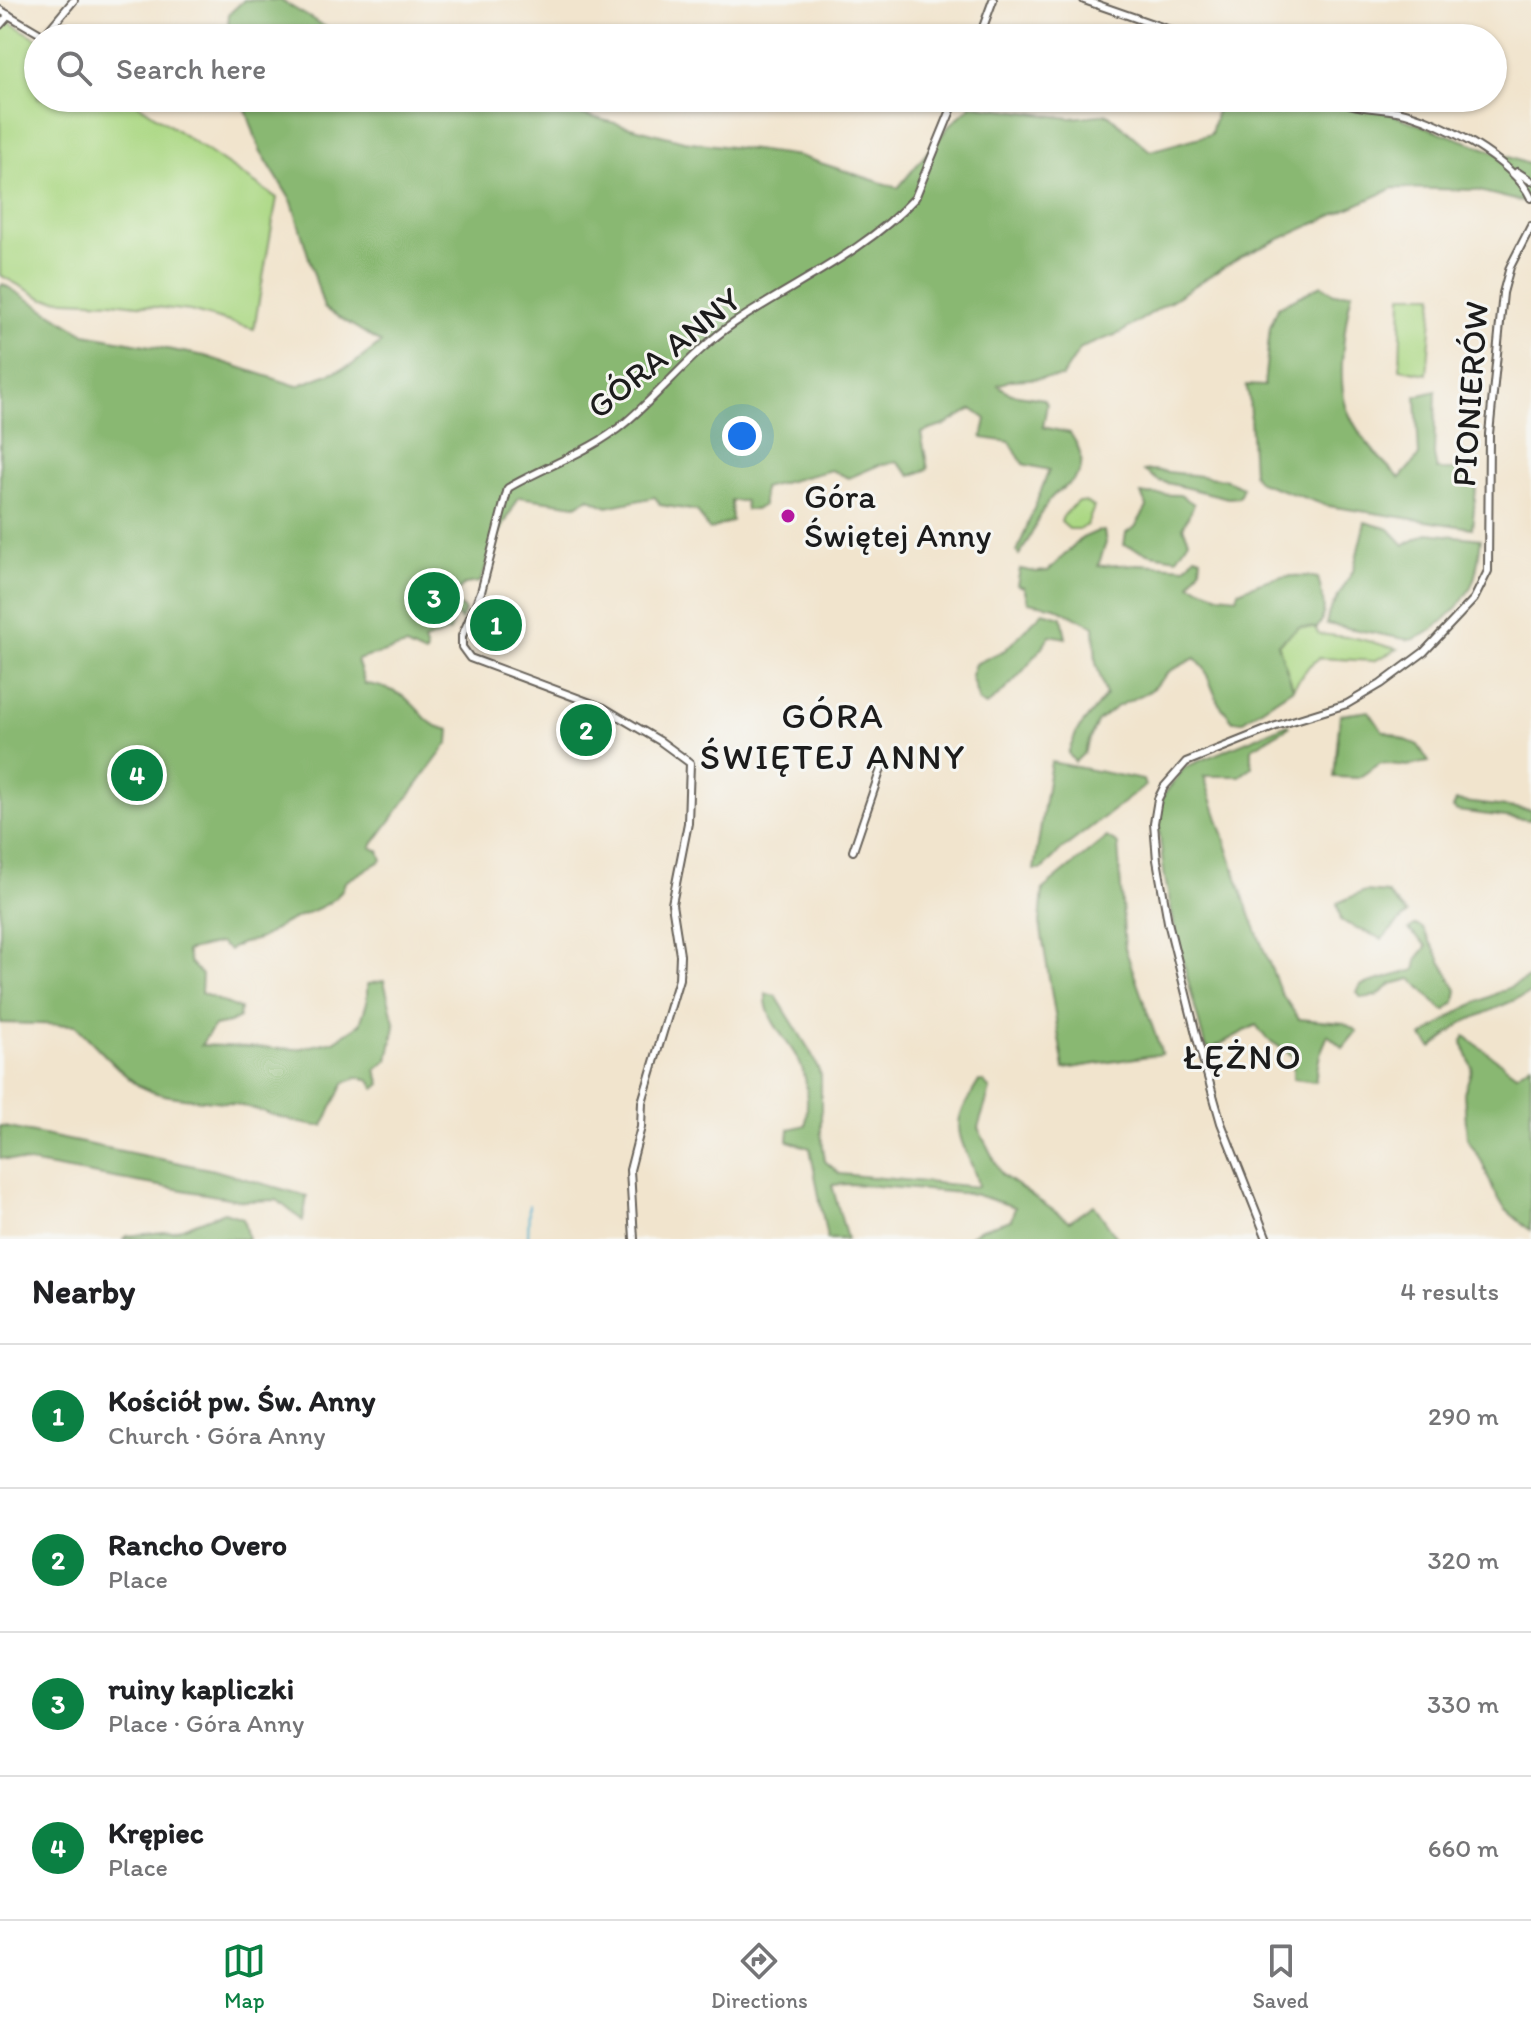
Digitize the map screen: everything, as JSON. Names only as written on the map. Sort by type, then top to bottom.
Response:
[{"type":"street","points":[[54,24],[74,0]]},
{"type":"street","points":[[984,24],[993,0]]},
{"type":"street","points":[[1084,0],[1153,24]]},
{"type":"street","points":[[0,10],[24,24]]},
{"type":"street","points":[[0,25],[9,15]]},
{"type":"street","name":"GÓRA ANNY","points":[[634,1239],[630,1170],[641,1127],[645,1088],[679,979],[680,955],[672,904],[688,823],[690,763],[604,708],[470,658],[462,647],[465,626],[481,592],[508,488],[581,452],[615,430],[732,325],[845,255],[904,209],[915,198],[950,112]]},
{"type":"street","points":[[1402,112],[1429,122],[1483,150],[1514,175],[1531,198]]},
{"type":"street","points":[[1514,175],[1517,172],[1531,181]]},
{"type":"street","name":"PIONIERÓW","points":[[1267,1239],[1221,1123],[1194,1027],[1168,922],[1157,860],[1154,823],[1158,799],[1164,787],[1186,762],[1276,726],[1347,704],[1393,676],[1424,652],[1474,599],[1488,571],[1489,434],[1503,293],[1510,267],[1531,226]]},
{"type":"street","points":[[853,851],[883,763]]},
{"type":"green space","points":[[244,0],[280,0],[320,24],[228,24],[229,14]]},
{"type":"green space","points":[[0,17],[24,31],[24,112],[150,112],[277,198],[254,329],[190,311],[112,302],[44,299],[0,275]]},
{"type":"green space","points":[[247,112],[573,112],[684,141],[799,156],[898,188],[964,112],[1025,112],[1070,118],[1108,114],[1150,151],[1211,134],[1216,112],[1385,112],[1531,165],[1531,204],[1475,190],[1394,188],[1240,257],[1120,333],[1081,348],[1062,377],[1011,380],[998,385],[1011,394],[1044,399],[1047,404],[1043,427],[1070,433],[1081,459],[1079,472],[1048,501],[1019,555],[1017,552],[1049,470],[1023,464],[1010,442],[982,438],[986,419],[972,409],[945,425],[921,433],[928,469],[911,476],[897,462],[879,465],[849,478],[831,470],[763,488],[763,505],[755,510],[746,510],[745,501],[731,501],[732,521],[709,530],[697,511],[660,505],[655,497],[607,507],[589,498],[576,505],[519,497],[500,532],[480,582],[465,584],[456,593],[457,603],[465,611],[461,620],[455,613],[450,631],[424,641],[425,655],[406,646],[357,660],[365,684],[399,694],[430,722],[450,730],[449,742],[371,847],[379,851],[382,860],[345,882],[330,902],[262,937],[229,950],[220,943],[186,951],[190,963],[202,975],[201,993],[240,1009],[239,1018],[214,1026],[201,1045],[297,1049],[334,1041],[360,1024],[367,1002],[367,984],[384,981],[395,1026],[388,1060],[376,1070],[381,1084],[375,1089],[370,1080],[358,1077],[344,1083],[323,1126],[245,1106],[165,1095],[143,1088],[75,1025],[0,1023],[0,287],[3,284],[85,334],[205,356],[297,386],[352,365],[381,343],[324,308],[292,202],[260,150]]},
{"type":"green space","points":[[1322,285],[1334,294],[1352,292],[1344,335],[1342,383],[1347,409],[1363,438],[1400,478],[1419,456],[1416,396],[1436,391],[1434,455],[1437,470],[1464,470],[1476,489],[1472,528],[1328,506],[1259,482],[1253,474],[1246,385],[1264,386],[1270,327],[1278,307]]},
{"type":"green space","points":[[1402,295],[1434,295],[1427,374],[1400,369]]},
{"type":"green space","points":[[1144,471],[1224,479],[1243,487],[1239,497],[1228,498],[1159,481]]},
{"type":"green space","points":[[1141,494],[1180,495],[1194,504],[1183,527],[1189,540],[1177,558],[1124,545],[1126,533],[1135,527],[1147,507]]},
{"type":"green space","points":[[1077,502],[1094,507],[1087,525],[1069,529],[1061,522]]},
{"type":"green space","points":[[1365,522],[1389,529],[1404,545],[1428,533],[1481,539],[1476,572],[1469,590],[1447,617],[1419,637],[1410,640],[1326,624],[1329,612],[1353,571]]},
{"type":"green space","points":[[1104,531],[1106,543],[1098,566],[1139,564],[1186,567],[1195,556],[1201,558],[1200,568],[1190,584],[1219,595],[1237,597],[1239,591],[1277,578],[1318,578],[1324,604],[1321,623],[1317,628],[1299,627],[1278,644],[1293,688],[1243,721],[1233,721],[1219,704],[1204,668],[1195,658],[1170,671],[1150,691],[1116,707],[1097,722],[1084,753],[1075,762],[1068,753],[1077,731],[1106,695],[1096,663],[1094,626],[1055,607],[1028,602],[1024,587],[1017,585],[1020,569],[1048,571],[1082,538]]},
{"type":"green space","points":[[1043,612],[1062,617],[1066,638],[1050,635],[1004,691],[986,706],[979,702],[971,675],[975,664],[1005,650]]},
{"type":"green space","points":[[1299,627],[1315,628],[1319,634],[1356,638],[1398,649],[1374,661],[1319,658],[1293,688],[1278,644]]},
{"type":"green space","points":[[1369,711],[1382,730],[1418,745],[1429,762],[1407,766],[1381,763],[1358,778],[1334,777],[1340,715]]},
{"type":"green space","points":[[1288,724],[1289,727],[1252,748],[1252,767],[1240,776],[1204,776],[1245,902],[1281,993],[1299,1019],[1344,1023],[1357,1031],[1343,1048],[1328,1035],[1320,1054],[1315,1082],[1293,1079],[1293,1056],[1266,1038],[1256,1025],[1211,1049],[1205,1046],[1176,934],[1158,821],[1163,796],[1185,767]]},
{"type":"green space","points":[[1051,762],[1143,780],[1145,786],[1061,850],[1041,870],[1034,870]]},
{"type":"green space","points":[[1456,801],[1531,810],[1531,820],[1457,811],[1453,808]]},
{"type":"green space","points":[[1107,837],[1118,844],[1125,948],[1162,1054],[1064,1069],[1040,923],[1043,889]]},
{"type":"green space","points":[[1365,891],[1387,893],[1407,914],[1382,939],[1341,921],[1337,903]]},
{"type":"green space","points":[[1416,925],[1423,929],[1457,990],[1455,1002],[1445,1011],[1411,979],[1392,984],[1377,996],[1361,998],[1357,992],[1361,985],[1415,970],[1418,957],[1427,946],[1409,930]]},
{"type":"green space","points":[[1531,977],[1531,993],[1462,1023],[1432,1048],[1422,1037],[1459,1011]]},
{"type":"green space","points":[[766,994],[776,996],[821,1075],[821,1133],[825,1161],[840,1174],[978,1187],[959,1126],[966,1103],[979,1081],[984,1082],[990,1090],[978,1128],[1002,1175],[1069,1221],[1094,1205],[1118,1239],[966,1239],[981,1229],[1011,1220],[1015,1207],[973,1194],[851,1184],[832,1185],[847,1239],[827,1239],[810,1148],[788,1141],[789,1129],[806,1125],[804,1075],[798,1059],[774,1024]]},
{"type":"green space","points":[[1465,1036],[1516,1074],[1531,1064],[1530,1230],[1505,1209],[1467,1138],[1464,1093],[1472,1068],[1462,1042]]},
{"type":"green space","points":[[0,1126],[214,1170],[307,1196],[303,1221],[277,1200],[245,1201],[0,1158]]},
{"type":"green space","points":[[224,1212],[243,1218],[248,1239],[123,1239],[126,1236],[174,1231]]},
{"type":"waterway","points":[[528,1239],[529,1205]]},
{"type":"place","name":"Góra Świętej Anny","points":[[788,516]]},
{"type":"place","name":"ruiny kapliczki","points":[[434,598]]},
{"type":"place","name":"Kościół pw. Św. Anny","points":[[496,625]]},
{"type":"place","name":"Rancho Overo","points":[[586,730]]},
{"type":"place","name":"Krępiec","points":[[137,775]]},
{"type":"district","name":"GÓRA ŚWIĘTEJ ANNY","points":[[833,736]]},
{"type":"district","name":"ŁĘŻNO","points":[[1243,1056]]}]
